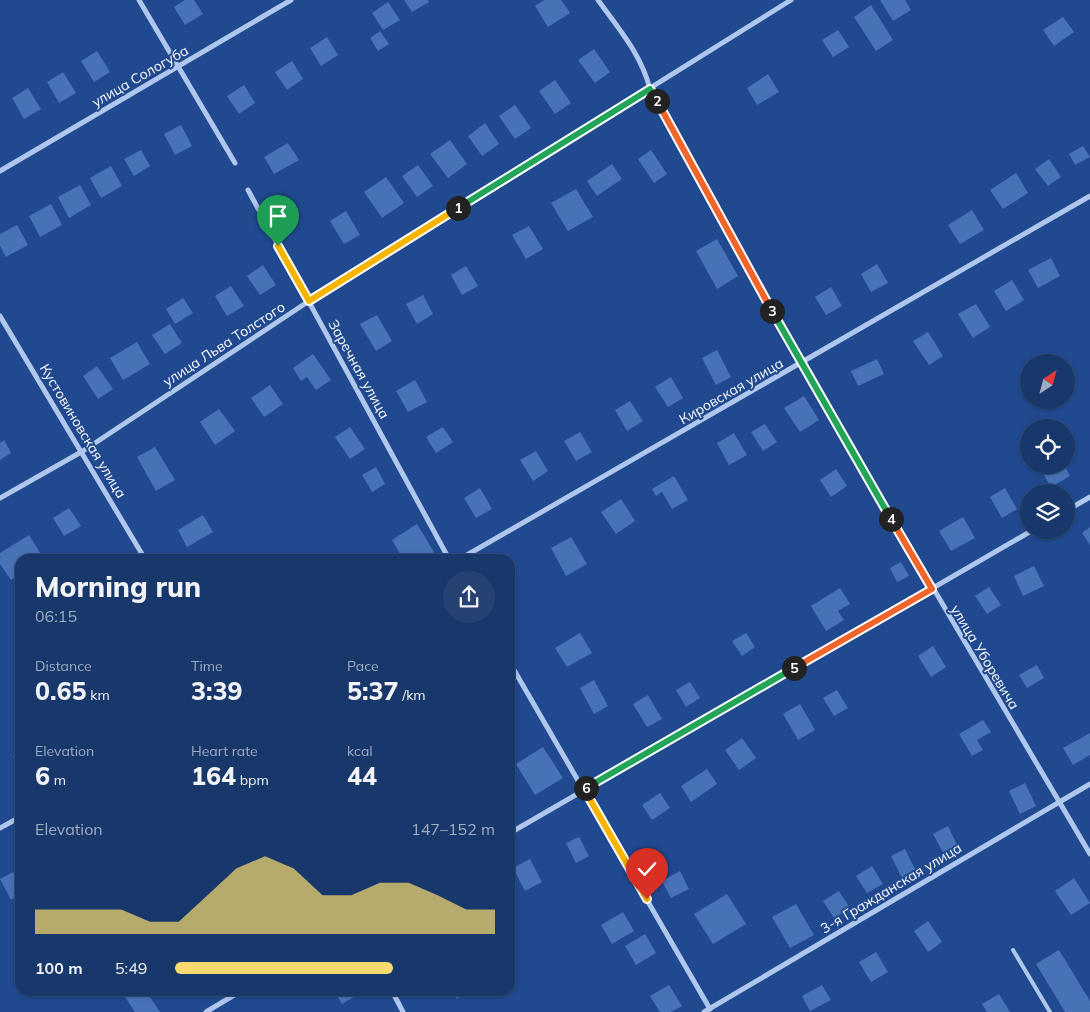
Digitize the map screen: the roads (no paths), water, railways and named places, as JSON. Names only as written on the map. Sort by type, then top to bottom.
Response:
[{"type":"street","points":[[139,0],[180,66],[235,163]]},
{"type":"street","name":"улица Сологуба","points":[[0,171],[291,0]]},
{"type":"street","name":"улица Уборевича","points":[[598,0],[634,48],[644,67],[650,89],[801,364],[1058,803],[1090,854]]},
{"type":"street","name":"улица Льва Толстого","points":[[0,498],[82,451],[309,301],[792,0]]},
{"type":"street","name":"Заречная улица","points":[[248,190],[446,554]]},
{"type":"street","name":"Кировская улица","points":[[469,554],[1090,196]]},
{"type":"street","name":"Кустовиновская улица","points":[[0,316],[142,554]]},
{"type":"street","points":[[1075,506],[1090,498]]},
{"type":"street","points":[[515,830],[1020,538]]},
{"type":"street","points":[[515,672],[710,1010]]},
{"type":"street","name":"3-я Гражданская улица","points":[[704,1012],[1090,784]]},
{"type":"street","points":[[0,828],[15,820]]},
{"type":"street","points":[[206,1012],[233,996]]},
{"type":"street","points":[[395,996],[403,1012]]},
{"type":"lane","points":[[1013,950],[1050,1012]]}]
